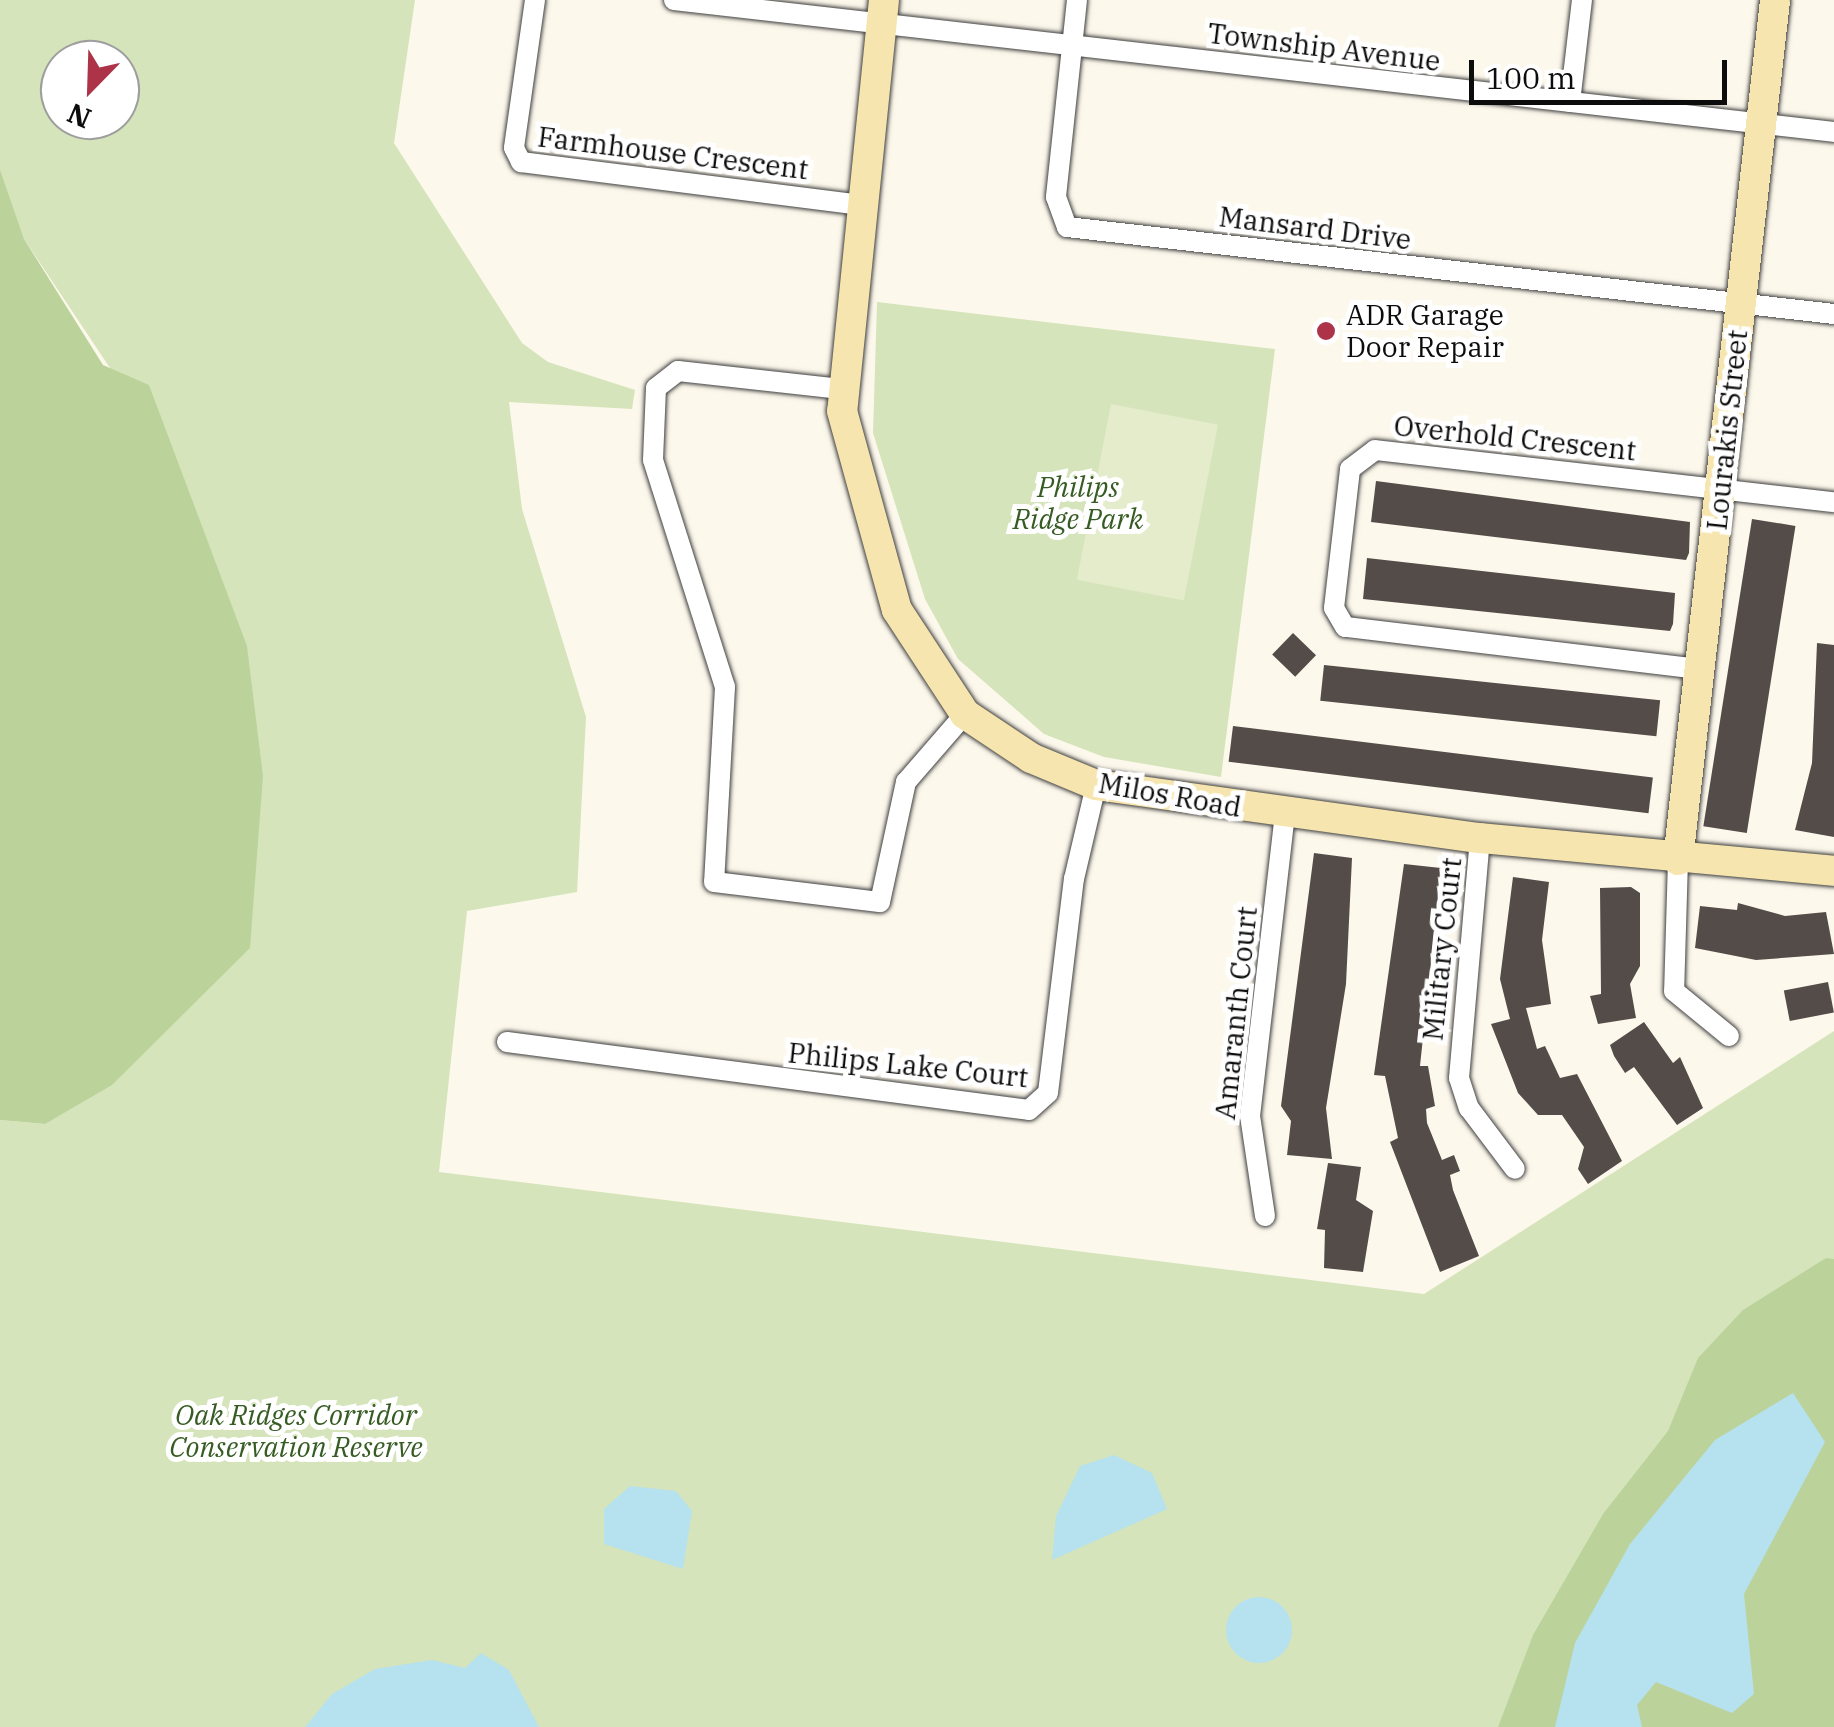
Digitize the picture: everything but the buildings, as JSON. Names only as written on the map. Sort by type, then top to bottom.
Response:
[{"type":"street","name":"Farmhouse Crescent","points":[[535,0],[514,148],[521,162],[861,204]]},
{"type":"street","points":[[1072,46],[1077,0]]},
{"type":"street","points":[[1570,102],[1582,0]]},
{"type":"street","name":"Lourakis Street","points":[[1678,860],[1775,0]]},
{"type":"street","points":[[685,1],[883,12]]},
{"type":"street","name":"Milos Road","points":[[883,12],[841,389],[855,474],[897,610],[966,714],[1031,758],[1096,785],[1285,815],[1480,838],[1678,860],[1834,871]]},
{"type":"street","name":"Township Avenue","points":[[883,12],[1072,46],[1834,132]]},
{"type":"street","name":"Mansard Drive","points":[[1072,46],[1056,197],[1067,227],[1741,304]]},
{"type":"street","points":[[1741,304],[1834,314]]},
{"type":"street","points":[[841,389],[678,371],[656,388],[652,460],[725,688],[714,882],[880,902],[906,782],[966,714]]},
{"type":"street","name":"Overhold Crescent","points":[[1699,669],[1345,627],[1334,608],[1350,470],[1375,450],[1721,489]]},
{"type":"street","points":[[1721,489],[1834,502]]},
{"type":"street","name":"Philips Lake Court","points":[[507,1042],[1029,1110],[1048,1094],[1074,880],[1096,785]]},
{"type":"street","name":"Amaranth Court","points":[[1265,1216],[1250,1116],[1285,815]]},
{"type":"street","name":"Military Court","points":[[1480,838],[1459,1078],[1468,1108],[1515,1170]]},
{"type":"street","points":[[1678,860],[1674,991],[1729,1036]]},
{"type":"green space","name":"Oak Ridges Corridor Conservation Reserve","points":[[0,0],[415,0],[394,143],[522,343],[548,362],[635,390],[632,409],[509,402],[522,509],[586,717],[577,892],[467,911],[439,1172],[1424,1294],[1834,1031],[1834,1727],[0,1727],[0,1120],[45,1124],[110,368],[24,239],[0,179]]},
{"type":"green space","points":[[0,170],[24,239],[103,365],[149,385],[247,646],[263,776],[250,948],[112,1085],[45,1124],[0,1120]]},
{"type":"green space","name":"Philips Ridge Park","points":[[877,302],[1275,349],[1221,777],[1104,757],[1044,734],[958,659],[925,599],[873,433]]},
{"type":"green space","points":[[1111,404],[1218,425],[1184,601],[1077,580]]},
{"type":"green space","points":[[1826,1258],[1834,1259],[1834,1727],[1498,1727],[1533,1635],[1603,1514],[1668,1431],[1698,1358],[1743,1310]]},
{"type":"water","points":[[1793,1393],[1825,1442],[1744,1594],[1754,1694],[1732,1713],[1656,1682],[1637,1705],[1642,1727],[1555,1727],[1575,1643],[1630,1544],[1715,1440]]},
{"type":"water","points":[[1114,1455],[1152,1473],[1167,1509],[1052,1560],[1056,1516],[1080,1466]]},
{"type":"water","points":[[630,1486],[676,1491],[692,1511],[683,1569],[604,1544],[604,1509]]},
{"type":"water","points":[[1259,1597],[1272,1599],[1282,1607],[1290,1617],[1290,1643],[1282,1653],[1272,1661],[1259,1663],[1246,1661],[1236,1653],[1228,1643],[1226,1630],[1228,1617],[1236,1607],[1246,1599]]},
{"type":"water","points":[[481,1653],[509,1670],[539,1727],[305,1727],[332,1694],[375,1669],[432,1660],[465,1668]]},
{"type":"place","name":"ADR Garage Door Repair","points":[[1326,331]]}]
